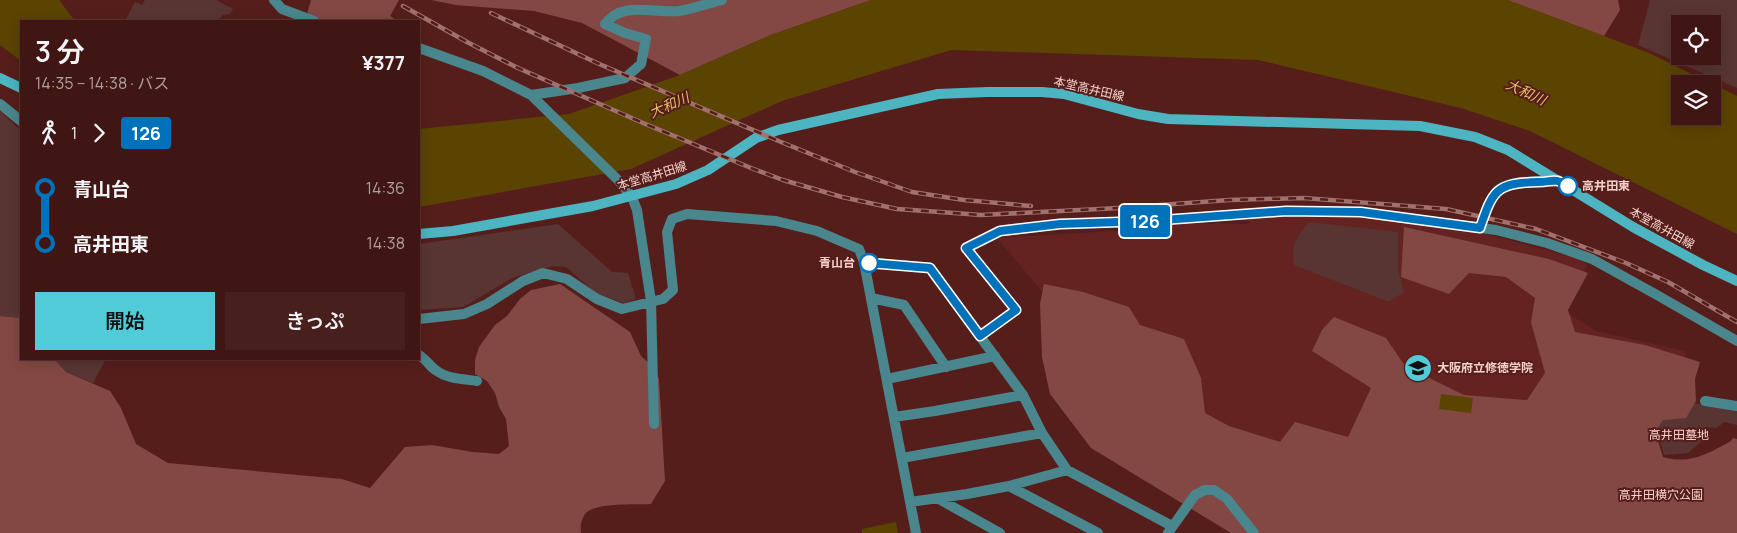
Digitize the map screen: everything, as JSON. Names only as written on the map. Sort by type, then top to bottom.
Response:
[{"type":"main road","points":[[0,78],[20,88]]},
{"type":"main road","name":"本堂高井田線","points":[[420,234],[453,231],[593,206],[632,197],[676,184],[708,170],[756,138],[778,130],[938,94],[1042,92],[1064,94],[1138,114],[1168,119],[1420,126],[1475,137],[1508,150],[1633,227],[1737,281]]},
{"type":"street","points":[[274,0],[282,9],[311,20]]},
{"type":"street","points":[[534,98],[625,78],[641,64],[646,39],[605,24],[616,13],[632,9],[679,11],[722,0]]},
{"type":"street","points":[[420,48],[483,71],[534,98],[620,181],[632,197],[637,210],[650,301],[654,424]]},
{"type":"street","points":[[0,104],[20,120]]},
{"type":"street","points":[[1480,228],[1485,212],[1496,191],[1510,184],[1524,181],[1558,180]]},
{"type":"street","points":[[980,336],[1016,310],[966,248],[1000,231],[1060,224],[1321,211],[1361,212],[1496,230],[1547,243],[1592,259],[1737,341]]},
{"type":"street","points":[[420,318],[464,314],[487,304],[523,281],[543,273],[567,279],[597,299],[622,309],[663,299],[673,290],[667,232],[672,219],[686,214],[776,220],[818,232],[858,249],[864,262],[916,533]]},
{"type":"street","points":[[864,262],[930,268],[1023,395],[1042,433],[1067,470],[1170,530],[1194,495],[1205,490],[1214,490],[1227,499],[1254,533]]},
{"type":"street","points":[[871,298],[904,305],[946,368]]},
{"type":"street","points":[[420,355],[436,371],[450,377],[477,381]]},
{"type":"street","points":[[887,379],[946,368],[995,356]]},
{"type":"street","points":[[894,417],[1023,395]]},
{"type":"street","points":[[1705,401],[1737,406]]},
{"type":"street","points":[[902,458],[1042,433]]},
{"type":"street","points":[[910,502],[1009,486],[1067,470]]},
{"type":"street","points":[[1009,486],[1098,533]]},
{"type":"street","points":[[937,498],[1000,533]]},
{"type":"shaded area","name":"大阪府立修徳学院","points":[[1252,215],[1351,216],[1401,221],[1486,234],[1576,258],[1587,265],[1563,310],[1596,331],[1685,351],[1685,401],[1452,510],[1203,423],[1055,307],[997,238],[1165,228],[1174,223],[1247,224]]},
{"type":"green space","points":[[145,0],[216,0],[233,9],[230,14],[223,15],[218,20],[126,20],[135,2],[142,5]]},
{"type":"green space","points":[[311,0],[399,0],[390,16],[396,20],[305,20]]},
{"type":"green space","points":[[431,0],[871,0],[771,35],[680,75],[582,23],[534,11],[456,5]]},
{"type":"green space","points":[[1507,0],[1618,0],[1620,10],[1604,36]]},
{"type":"green space","points":[[1650,0],[1737,0],[1737,88],[1721,81],[1721,75],[1707,75],[1684,65],[1721,65],[1721,15],[1671,15],[1671,59],[1638,45]]},
{"type":"green space","points":[[0,111],[20,130],[20,318],[0,316]]},
{"type":"green space","points":[[1310,222],[1398,232],[1398,270],[1404,292],[1389,302],[1294,265],[1294,246],[1301,231]]},
{"type":"green space","points":[[558,224],[612,272],[628,273],[636,299],[624,303],[597,294],[566,267],[553,266],[512,278],[463,307],[420,310],[420,244]]},
{"type":"green space","name":"高井田横穴公園","points":[[1404,227],[1549,259],[1588,273],[1568,310],[1575,332],[1645,345],[1700,362],[1695,379],[1696,401],[1686,418],[1663,420],[1655,432],[1663,457],[1682,460],[1707,453],[1731,441],[1733,438],[1737,439],[1737,533],[1231,533],[1091,448],[1050,394],[1042,357],[1040,304],[1044,284],[1083,292],[1129,307],[1140,325],[1184,339],[1201,378],[1205,413],[1229,426],[1280,442],[1295,422],[1348,437],[1371,388],[1312,351],[1322,330],[1334,317],[1386,338],[1405,366],[1464,395],[1527,400],[1545,373],[1531,322],[1535,298],[1506,277],[1469,273],[1449,294],[1401,277]]},
{"type":"green space","points":[[560,284],[630,332],[641,356],[651,365],[659,379],[665,481],[651,504],[626,504],[590,510],[583,519],[581,533],[0,533],[0,316],[20,318],[20,360],[55,360],[66,372],[110,391],[121,408],[136,444],[168,463],[342,479],[370,488],[405,447],[432,445],[499,454],[509,446],[506,419],[499,407],[495,393],[487,381],[475,374],[475,360],[479,347],[495,325],[507,316],[520,299],[531,290]]},
{"type":"green space","points":[[55,360],[105,360],[93,383],[66,372]]},
{"type":"green space","name":"高井田墓地","points":[[1691,403],[1737,408],[1737,425],[1725,422],[1716,428],[1706,427],[1706,437],[1688,453],[1664,455],[1653,416]]},
{"type":"water","points":[[0,0],[59,0],[74,20],[20,20],[20,60],[0,45]]},
{"type":"water","name":"大和川","points":[[871,0],[1508,0],[1649,53],[1694,75],[1671,75],[1671,125],[1721,125],[1721,88],[1737,96],[1737,234],[1530,131],[1461,108],[1258,60],[951,50],[782,101],[631,169],[420,207],[420,129],[569,114],[680,75],[771,35]]},
{"type":"water","points":[[1441,394],[1473,398],[1471,413],[1439,409]]},
{"type":"water","points":[[896,522],[898,533],[862,533],[862,529]]},
{"type":"railway","points":[[403,6],[518,68],[643,123],[783,180],[842,197],[897,209],[981,215],[1229,200],[1304,198],[1446,209],[1536,229],[1626,263],[1668,282],[1737,322]]},
{"type":"railway","points":[[491,13],[597,63],[855,172],[912,192],[964,200],[1031,206]]},
{"type":"bus line","name":"126","points":[[869,263],[930,268],[980,336],[1016,310],[966,248],[1000,231],[1060,224],[1149,221],[1286,211],[1361,212],[1480,228],[1485,212],[1496,191],[1510,184],[1524,181],[1558,180],[1568,186]]},
{"type":"place","name":"高井田東","points":[[1568,186]]},
{"type":"place","name":"青山台","points":[[869,263]]},
{"type":"place","name":"大阪府立修徳学院","points":[[1418,368]]}]
